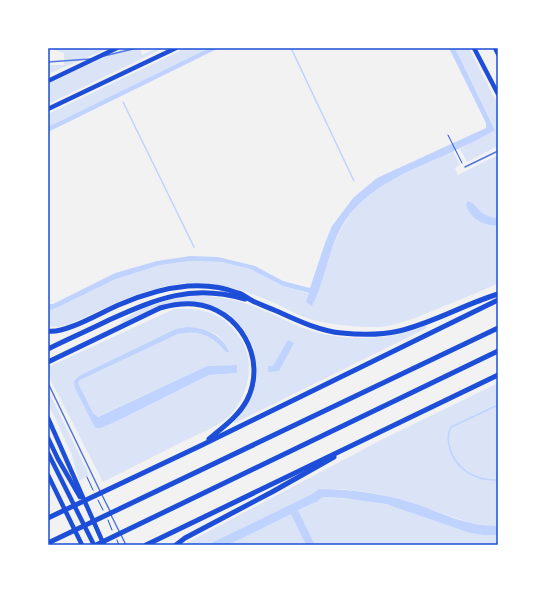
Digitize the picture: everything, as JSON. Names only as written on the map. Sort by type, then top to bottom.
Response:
[{"type":"highway","points":[[48,81],[117,48]]},
{"type":"highway","points":[[48,109],[176,48]]},
{"type":"highway","points":[[474,48],[498,94]]},
{"type":"highway","points":[[495,48],[498,54]]},
{"type":"highway","points":[[48,331],[55,332],[64,330],[107,310],[149,294],[171,288],[187,286],[204,286],[234,291],[300,322],[341,333],[362,334],[400,331],[426,322],[478,300],[498,294]]},
{"type":"highway","points":[[48,349],[138,307],[169,296],[216,292],[252,300]]},
{"type":"highway","points":[[48,518],[200,446],[498,300]]},
{"type":"highway","points":[[48,362],[160,308],[176,304],[193,304],[213,308],[234,323],[248,342],[254,364],[252,385],[247,400],[236,416],[200,446]]},
{"type":"highway","points":[[48,543],[498,328]]},
{"type":"highway","points":[[48,453],[89,536],[95,545],[498,351]]},
{"type":"highway","points":[[146,545],[498,375]]},
{"type":"highway","points":[[48,418],[75,484],[104,545]]},
{"type":"highway","points":[[176,545],[191,535],[272,492],[375,434]]},
{"type":"highway","points":[[48,438],[58,459],[75,484]]},
{"type":"highway","points":[[48,475],[81,543]]},
{"type":"lane","points":[[48,62],[85,60],[108,56],[137,48]]},
{"type":"lane","points":[[465,167],[498,151]]},
{"type":"lane","points":[[48,383],[126,545]]},
{"type":"path","points":[[448,135],[465,167]]},
{"type":"shaded area","points":[[49,48],[109,48],[48,74],[48,65],[64,65],[64,53]]},
{"type":"shaded area","points":[[124,48],[140,48],[142,55],[158,48],[164,48],[48,104],[48,84]]},
{"type":"shaded area","points":[[186,48],[209,48],[48,127],[48,114]]},
{"type":"shaded area","points":[[455,48],[469,48],[498,105],[498,146],[467,162],[460,149],[495,129]]},
{"type":"shaded area","points":[[453,151],[460,165],[455,168],[458,175],[498,155],[498,218],[483,214],[467,201],[466,205],[474,218],[478,221],[498,226],[498,283],[422,315],[388,326],[379,327],[358,327],[315,320],[300,315],[258,296],[229,287],[198,283],[181,284],[148,291],[116,303],[70,324],[58,327],[48,326],[48,309],[52,310],[116,279],[160,265],[190,261],[222,262],[250,269],[283,286],[317,296],[333,247],[348,217],[359,204],[371,193],[386,183]]},
{"type":"shaded area","points":[[196,295],[244,303],[312,331],[349,338],[375,338],[400,334],[426,325],[427,328],[235,423],[234,422],[246,407],[251,397],[255,386],[256,368],[254,349],[249,339],[243,329],[229,316],[220,310],[185,302],[122,324],[121,321],[146,306]]},
{"type":"shaded area","points":[[174,309],[194,309],[212,313],[227,322],[240,338],[245,348],[249,369],[245,391],[240,401],[234,410],[222,422],[103,482],[48,375],[48,367]],"holes":[[[187,327],[206,330],[215,334],[222,340],[226,352],[205,335],[193,332],[178,334],[80,380],[77,383],[93,413],[97,417],[207,366],[237,365],[237,373],[209,375],[119,420],[95,428],[75,381]]]},
{"type":"shaded area","points":[[498,383],[498,526],[486,526],[470,523],[407,501],[373,493],[342,489],[319,489],[312,494],[207,545],[183,545],[381,440]]},
{"type":"shaded area","points":[[48,390],[89,475],[79,481],[72,455],[48,403]]},
{"type":"shaded area","points":[[323,497],[363,500],[394,506],[470,533],[498,535],[498,545],[315,545],[298,510]]},
{"type":"shaded area","points":[[291,513],[306,545],[228,545]]},
{"type":"water","points":[[209,48],[219,48],[48,132],[48,127]]},
{"type":"water","points":[[449,48],[455,48],[495,130],[469,144],[398,177],[369,196],[356,207],[339,231],[321,285],[312,306],[306,302],[309,293],[283,286],[250,269],[222,262],[190,261],[160,265],[116,279],[52,310],[48,309],[48,304],[53,304],[115,273],[157,261],[190,256],[218,257],[255,266],[283,281],[310,288],[332,226],[353,198],[377,178],[486,128],[486,123]]},
{"type":"water","points":[[467,201],[486,215],[498,218],[498,226],[483,223],[474,218],[468,210],[466,205]]},
{"type":"water","points":[[187,327],[212,333],[222,341],[229,352],[226,352],[216,342],[205,335],[193,332],[178,334],[80,380],[78,383],[93,413],[98,417],[207,366],[237,365],[237,373],[209,375],[119,420],[101,428],[95,428],[75,388],[74,381],[79,376],[176,329]]},
{"type":"water","points":[[288,340],[294,343],[279,371],[268,372],[268,366],[273,366]]},
{"type":"water","points":[[319,489],[364,492],[399,499],[475,524],[498,526],[498,535],[470,533],[386,504],[343,498],[323,497],[317,502],[298,510],[315,545],[306,545],[291,514],[228,545],[207,545],[312,494]]},
{"type":"waterway","points":[[291,48],[354,181]]},
{"type":"waterway","points":[[123,102],[194,247]]},
{"type":"waterway","points":[[498,405],[451,427],[448,438],[452,453],[461,467],[474,476],[489,480],[498,480]]}]
